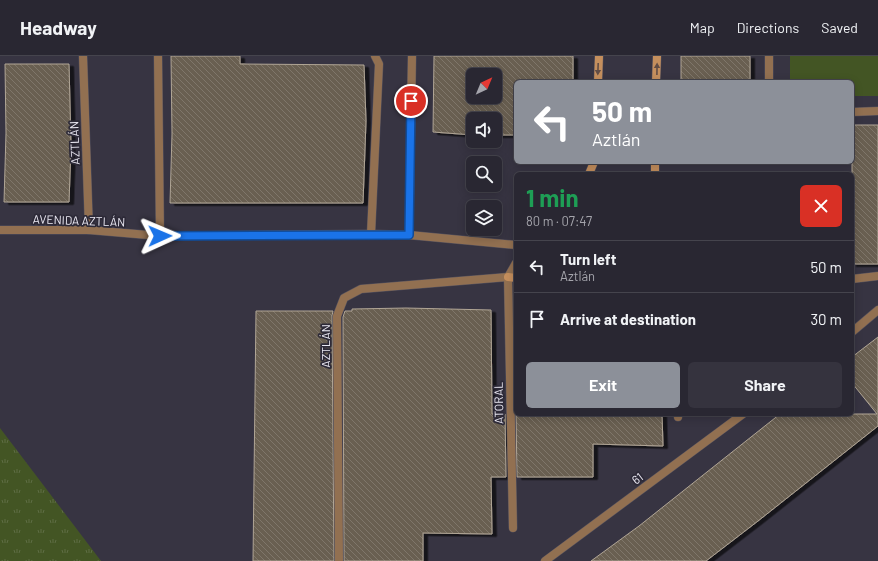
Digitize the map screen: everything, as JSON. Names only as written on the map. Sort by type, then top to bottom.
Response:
[{"type":"street","name":"AZTLÁN","points":[[83,56],[89,230]]},
{"type":"street","points":[[158,56],[160,236]]},
{"type":"street","points":[[371,234],[379,64],[375,56]]},
{"type":"street","points":[[409,235],[412,56]]},
{"type":"street","points":[[598,56],[598,80]]},
{"type":"street","points":[[656,80],[657,56]]},
{"type":"street","points":[[769,56],[769,80]]},
{"type":"street","points":[[854,112],[878,111]]},
{"type":"street","name":"AVENIDA AZTLÁN","points":[[0,230],[89,230],[160,236],[409,235],[514,245]]},
{"type":"street","points":[[854,279],[878,276]]},
{"type":"street","name":"AZTLÁN","points":[[339,561],[337,316],[344,298],[361,289],[512,277]]},
{"type":"street","name":"ATORAL","points":[[512,277],[513,528]]},
{"type":"street","points":[[854,330],[878,310]]},
{"type":"street","name":"61","points":[[545,561],[740,416]]},
{"type":"green space","points":[[790,56],[878,56],[878,96],[854,96],[854,80],[790,80]]},
{"type":"green space","points":[[0,428],[101,561],[0,561]]},
{"type":"building","points":[[171,56],[240,56],[240,64],[364,65],[366,121],[363,203],[170,203],[172,134]]},
{"type":"building","points":[[434,56],[573,56],[573,80],[514,80],[514,135],[502,135],[502,112],[466,112],[466,134],[433,132]]},
{"type":"building","points":[[681,56],[750,56],[750,80],[681,80]]},
{"type":"building","points":[[5,64],[69,64],[71,146],[69,202],[4,202],[6,133]]},
{"type":"building","points":[[854,125],[878,125],[878,264],[854,264],[854,172],[852,172],[852,164],[854,164]]},
{"type":"building","points":[[406,308],[491,310],[492,414],[505,414],[506,477],[491,477],[492,534],[423,533],[423,561],[344,561],[343,317],[345,311],[352,311],[352,309]]},
{"type":"building","points":[[256,311],[333,311],[334,561],[253,561]]},
{"type":"building","points":[[878,337],[878,426],[758,521],[706,561],[591,561],[639,526],[777,416],[854,416],[854,414],[877,414],[854,385],[854,355]]},
{"type":"building","points":[[516,416],[662,416],[663,446],[593,444],[593,477],[517,477]]},
{"type":"route","points":[[160,236],[409,235],[411,101]]}]
